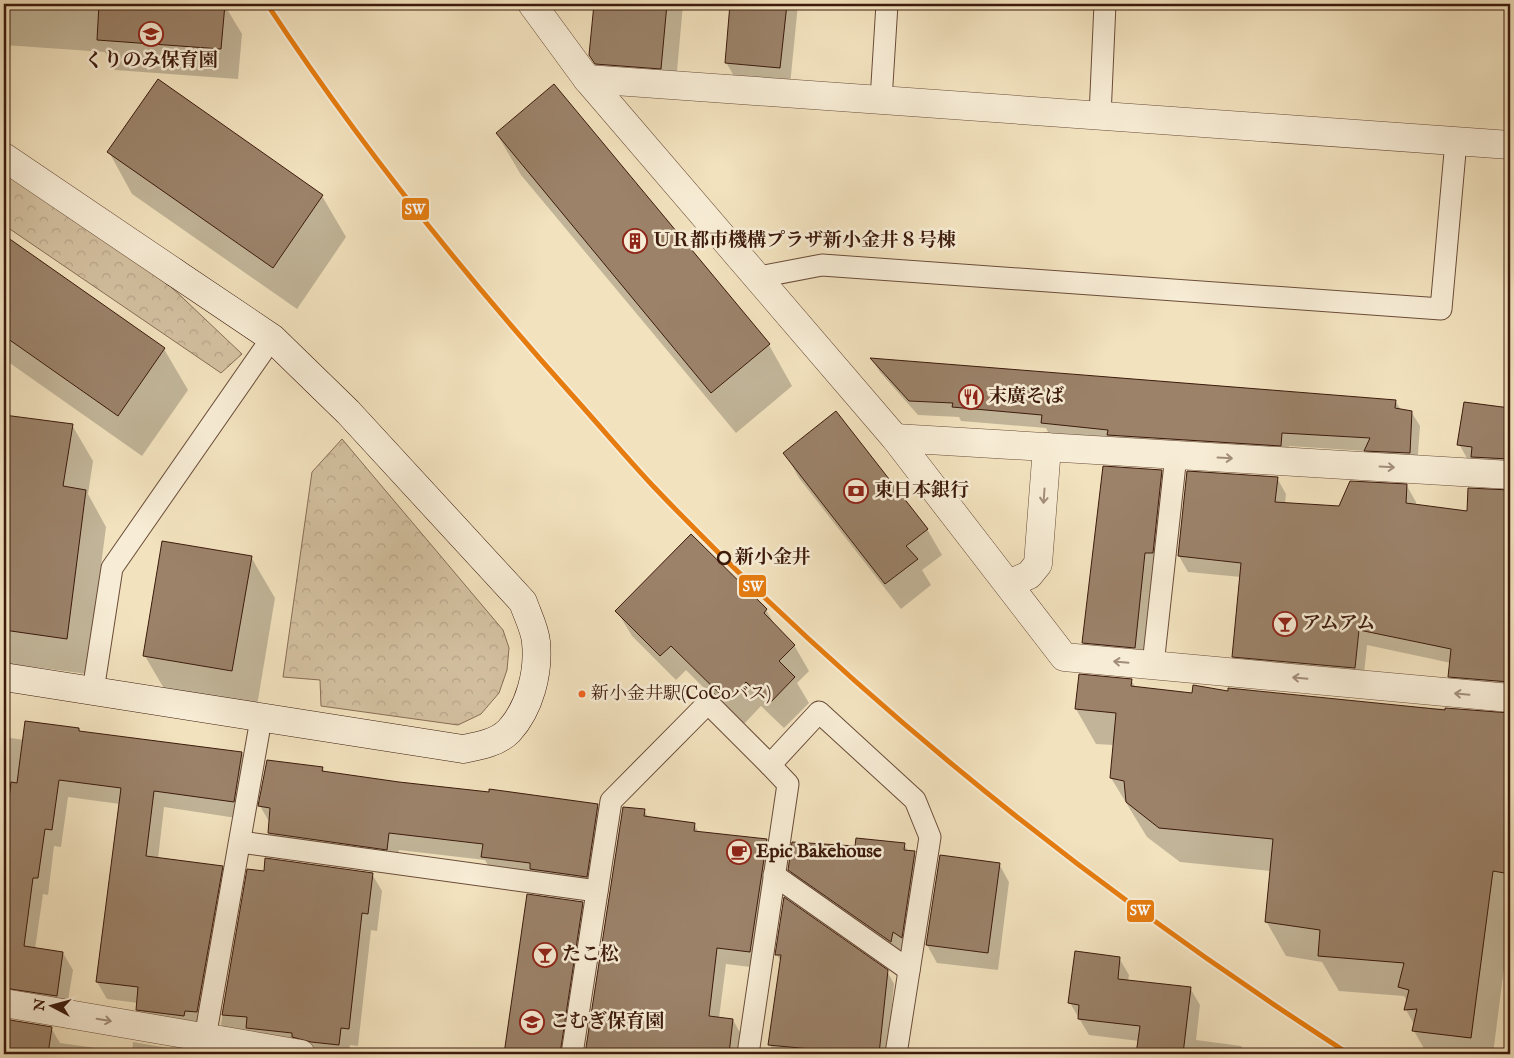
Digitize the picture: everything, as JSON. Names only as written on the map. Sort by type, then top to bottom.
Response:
[{"type":"street","points":[[532,4],[587,79],[759,276],[895,438],[1064,657],[1510,698]]},
{"type":"street","points":[[587,79],[1510,145]]},
{"type":"street","points":[[4,157],[272,338],[354,419],[523,602],[536,641],[534,684],[521,713],[508,732],[490,743],[463,749],[261,719],[4,677]]},
{"type":"street","points":[[895,438],[1510,475]]},
{"type":"street","points":[[1009,584],[1029,575],[1038,564],[1047,447]]},
{"type":"street","points":[[4,1003],[204,1046],[301,1054]]},
{"type":"lane","points":[[881,100],[887,4]]},
{"type":"lane","points":[[1100,116],[1105,4]]},
{"type":"lane","points":[[759,276],[822,265],[1441,309],[1456,141]]},
{"type":"lane","points":[[93,691],[112,568],[272,338]]},
{"type":"lane","points":[[1154,665],[1176,455]]},
{"type":"lane","points":[[572,1054],[611,802],[708,703],[788,784],[748,1054]]},
{"type":"lane","points":[[770,764],[819,712],[915,800],[930,837],[896,1054]]},
{"type":"lane","points":[[204,1046],[261,719]]},
{"type":"lane","points":[[240,842],[597,892]]},
{"type":"lane","points":[[774,874],[909,970]]},
{"type":"green space","points":[[4,173],[167,283],[242,354],[221,373],[4,225]]},
{"type":"green space","points":[[342,439],[503,630],[509,648],[507,670],[499,693],[481,714],[458,725],[321,706],[320,680],[283,677],[312,472]]},
{"type":"building","points":[[99,4],[225,4],[221,49],[97,40]]},
{"type":"building","points":[[594,4],[667,4],[661,69],[595,64],[589,55]]},
{"type":"building","points":[[730,4],[787,4],[780,68],[725,63]]},
{"type":"building","points":[[158,79],[323,195],[273,268],[107,152]]},
{"type":"building","name":"ＵＲ都市機構プラザ新小金井８号棟","points":[[554,84],[770,344],[711,393],[496,133]]},
{"type":"building","points":[[4,235],[165,348],[118,416],[4,336]]},
{"type":"building","points":[[870,358],[1396,400],[1395,408],[1412,411],[1410,453],[1364,451],[1370,438],[1282,433],[1281,446],[1107,435],[1108,430],[1041,423],[1042,415],[952,407],[953,403],[909,401]]},
{"type":"building","points":[[1464,402],[1510,408],[1510,459],[1471,457],[1472,447],[1457,445]]},
{"type":"building","name":"東日本銀行","points":[[836,411],[928,529],[906,546],[918,559],[885,584],[783,453]]},
{"type":"building","points":[[4,415],[73,424],[63,486],[86,490],[67,639],[4,630]]},
{"type":"building","points":[[1103,466],[1162,470],[1153,553],[1145,553],[1135,648],[1082,643]]},
{"type":"building","points":[[1187,471],[1278,477],[1275,502],[1339,506],[1350,481],[1407,484],[1406,503],[1467,511],[1468,488],[1510,490],[1510,682],[1448,677],[1451,649],[1359,630],[1355,668],[1232,657],[1241,563],[1178,556]]},
{"type":"building","points":[[691,534],[767,609],[764,613],[795,645],[779,661],[795,677],[769,704],[746,682],[727,701],[671,646],[660,656],[615,611]]},
{"type":"building","points":[[162,541],[252,556],[232,671],[143,656]]},
{"type":"building","points":[[1079,674],[1132,679],[1131,686],[1192,693],[1193,685],[1228,691],[1228,688],[1445,710],[1445,708],[1510,713],[1510,874],[1493,871],[1471,1038],[1412,1031],[1417,1009],[1404,1010],[1409,990],[1398,987],[1404,963],[1318,956],[1320,930],[1265,922],[1273,839],[1159,828],[1126,802],[1124,781],[1110,778],[1116,713],[1075,709]]},
{"type":"building","points":[[25,721],[79,728],[79,731],[242,752],[234,802],[154,791],[146,856],[223,866],[197,1012],[185,1011],[184,1016],[136,1010],[138,987],[96,982],[121,788],[59,780],[52,830],[45,829],[38,878],[33,878],[24,946],[63,952],[57,996],[4,988],[4,839],[11,782],[17,783]]},
{"type":"building","points":[[267,760],[323,767],[322,771],[399,782],[489,792],[489,789],[598,804],[587,877],[530,869],[530,863],[481,857],[483,844],[389,833],[387,850],[268,833],[270,808],[258,806]]},
{"type":"building","points":[[623,807],[645,809],[644,816],[695,823],[694,831],[767,839],[750,952],[717,948],[709,1016],[733,1019],[729,1054],[585,1054]]},
{"type":"building","points":[[856,838],[905,843],[904,850],[915,851],[902,938],[893,932],[891,942],[788,870],[792,842],[855,846]]},
{"type":"building","points":[[940,855],[1000,863],[988,953],[926,945]]},
{"type":"building","points":[[265,858],[373,873],[368,914],[362,913],[349,1029],[341,1028],[339,1045],[311,1042],[292,1037],[292,1033],[246,1028],[247,1017],[222,1015],[247,869],[264,871]]},
{"type":"building","points":[[527,894],[583,902],[560,1054],[504,1054]]},
{"type":"building","points":[[784,897],[888,970],[879,1054],[831,1054],[832,1051],[768,1045],[781,955],[775,955]]},
{"type":"building","points":[[1075,951],[1120,957],[1118,979],[1191,987],[1183,1054],[1136,1054],[1140,1026],[1078,1019],[1079,1005],[1068,1003]]},
{"type":"building","points":[[4,1019],[52,1027],[48,1054],[4,1054]]},
{"type":"transit line","name":"SW","points":[[267,4],[374,156],[490,301],[653,486],[732,566],[814,644],[898,719],[984,791],[1072,860],[1163,927],[1255,992],[1349,1054]]},
{"type":"place","name":"くりのみ保育園","points":[[151,34]]},
{"type":"place","name":"ＵＲ都市機構プラザ新小金井８号棟","points":[[635,241]]},
{"type":"place","name":"末廣そば","points":[[971,397]]},
{"type":"place","name":"東日本銀行","points":[[856,491]]},
{"type":"place","name":"新小金井","points":[[724,558]]},
{"type":"place","name":"アムアム","points":[[1285,624]]},
{"type":"place","name":"新小金井駅(CoCoバス)","points":[[582,694]]},
{"type":"place","name":"Epic Bakehouse","points":[[739,852]]},
{"type":"place","name":"たこ松","points":[[545,955]]},
{"type":"place","name":"こむぎ保育園","points":[[532,1022]]}]
